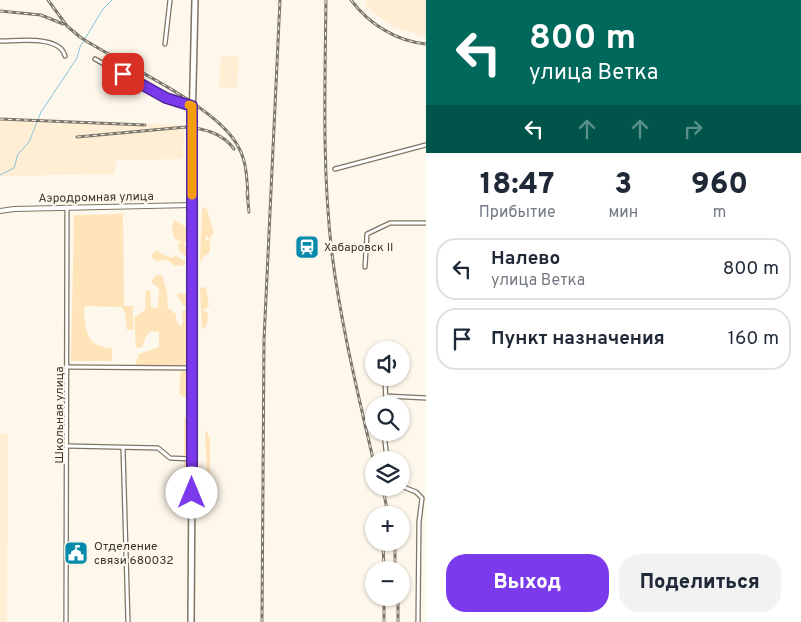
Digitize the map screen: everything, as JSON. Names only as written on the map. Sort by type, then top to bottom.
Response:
[{"type":"highway","points":[[191,622],[193,368],[192,106],[197,0]]},
{"type":"street","points":[[165,44],[170,0]]},
{"type":"street","points":[[0,41],[54,43],[62,48],[65,56]]},
{"type":"street","points":[[95,58],[166,98],[192,106]]},
{"type":"street","points":[[335,169],[426,145]]},
{"type":"street","name":"Аэродромная улица","points":[[0,211],[14,208],[192,205]]},
{"type":"street","name":"Школьная улица","points":[[66,622],[68,446],[67,208]]},
{"type":"street","points":[[365,267],[367,234],[377,227],[390,223],[426,223]]},
{"type":"street","points":[[67,367],[193,368]]},
{"type":"street","points":[[385,386],[386,396]]},
{"type":"street","points":[[410,397],[426,398]]},
{"type":"street","points":[[68,446],[158,448],[170,458],[192,458]]},
{"type":"street","points":[[123,448],[128,622]]},
{"type":"street","points":[[410,490],[424,497],[419,522],[418,622]]},
{"type":"shaded area","points":[[366,0],[426,0],[426,37],[391,26],[366,6]]},
{"type":"shaded area","points":[[221,56],[239,57],[237,88],[219,87]]},
{"type":"shaded area","points":[[0,118],[184,125],[183,159],[116,160],[115,174],[0,176]]},
{"type":"shaded area","points":[[202,207],[207,209],[214,233],[211,235],[211,240],[206,236],[205,240],[210,241],[210,252],[202,258],[200,264]]},
{"type":"shaded area","points":[[123,214],[124,306],[133,306],[133,330],[127,330],[125,313],[122,307],[85,306],[85,323],[90,339],[96,344],[112,348],[112,361],[71,361],[74,215]]},
{"type":"shaded area","points":[[174,220],[186,227],[187,240],[184,243],[187,249],[186,256],[181,253],[177,244],[182,243],[174,238],[172,230]]},
{"type":"shaded area","points":[[156,250],[173,258],[174,255],[185,261],[185,265],[175,266],[168,260],[156,261],[151,256]]},
{"type":"shaded area","points":[[187,263],[189,265],[189,300],[187,303],[189,303],[190,363],[184,367],[135,366],[139,354],[159,347],[159,332],[151,331],[146,336],[142,347],[136,348],[134,318],[145,310],[146,291],[150,290],[151,307],[158,308],[159,288],[151,282],[156,275],[162,275],[167,292],[168,308],[176,314],[176,320],[181,327],[183,321],[182,311],[186,309],[177,296],[178,293],[187,294]]},
{"type":"shaded area","points":[[206,287],[209,306],[202,311],[208,312],[207,325],[202,330],[200,288]]},
{"type":"shaded area","points":[[181,370],[189,372],[189,395],[186,399],[179,393]]},
{"type":"shaded area","points":[[184,417],[186,418],[186,426],[190,428],[187,433],[190,439],[188,457],[184,457]]},
{"type":"shaded area","points":[[205,429],[210,439],[210,477],[207,477]]},
{"type":"shaded area","points":[[0,434],[8,434],[7,622],[0,622]]},
{"type":"shaded area","points":[[184,460],[188,461],[189,468],[188,515],[184,510]]},
{"type":"waterway","points":[[0,175],[14,168],[18,154],[29,142],[41,112],[77,58],[80,47],[103,9],[112,0]]},
{"type":"railway","points":[[48,0],[67,26],[80,37],[191,101],[228,132],[239,148],[244,160],[248,197]]},
{"type":"railway","points":[[262,622],[264,340],[280,0]]},
{"type":"railway","points":[[326,0],[325,159],[332,254],[345,333],[371,451]]},
{"type":"railway","points":[[351,0],[366,17],[384,30],[404,39],[426,44]]},
{"type":"railway","points":[[0,11],[41,15],[63,24]]},
{"type":"railway","points":[[0,119],[145,125]]},
{"type":"railway","points":[[77,137],[186,127],[213,133],[224,139],[234,149]]},
{"type":"railway","points":[[247,192],[249,212]]},
{"type":"railway","points":[[384,496],[386,506]]},
{"type":"railway","points":[[383,551],[384,561]]},
{"type":"railway","points":[[395,551],[395,561]]},
{"type":"railway","points":[[384,606],[384,622]]},
{"type":"railway","points":[[398,606],[398,622]]},
{"type":"slow traffic","points":[[189,105],[192,106],[192,195]]},
{"type":"place","name":"Хабаровск II","points":[[307,247]]},
{"type":"place","name":"Отделение связи 680032","points":[[76,553]]},
{"type":"route","points":[[123,74],[166,98],[192,106],[192,493]]}]
